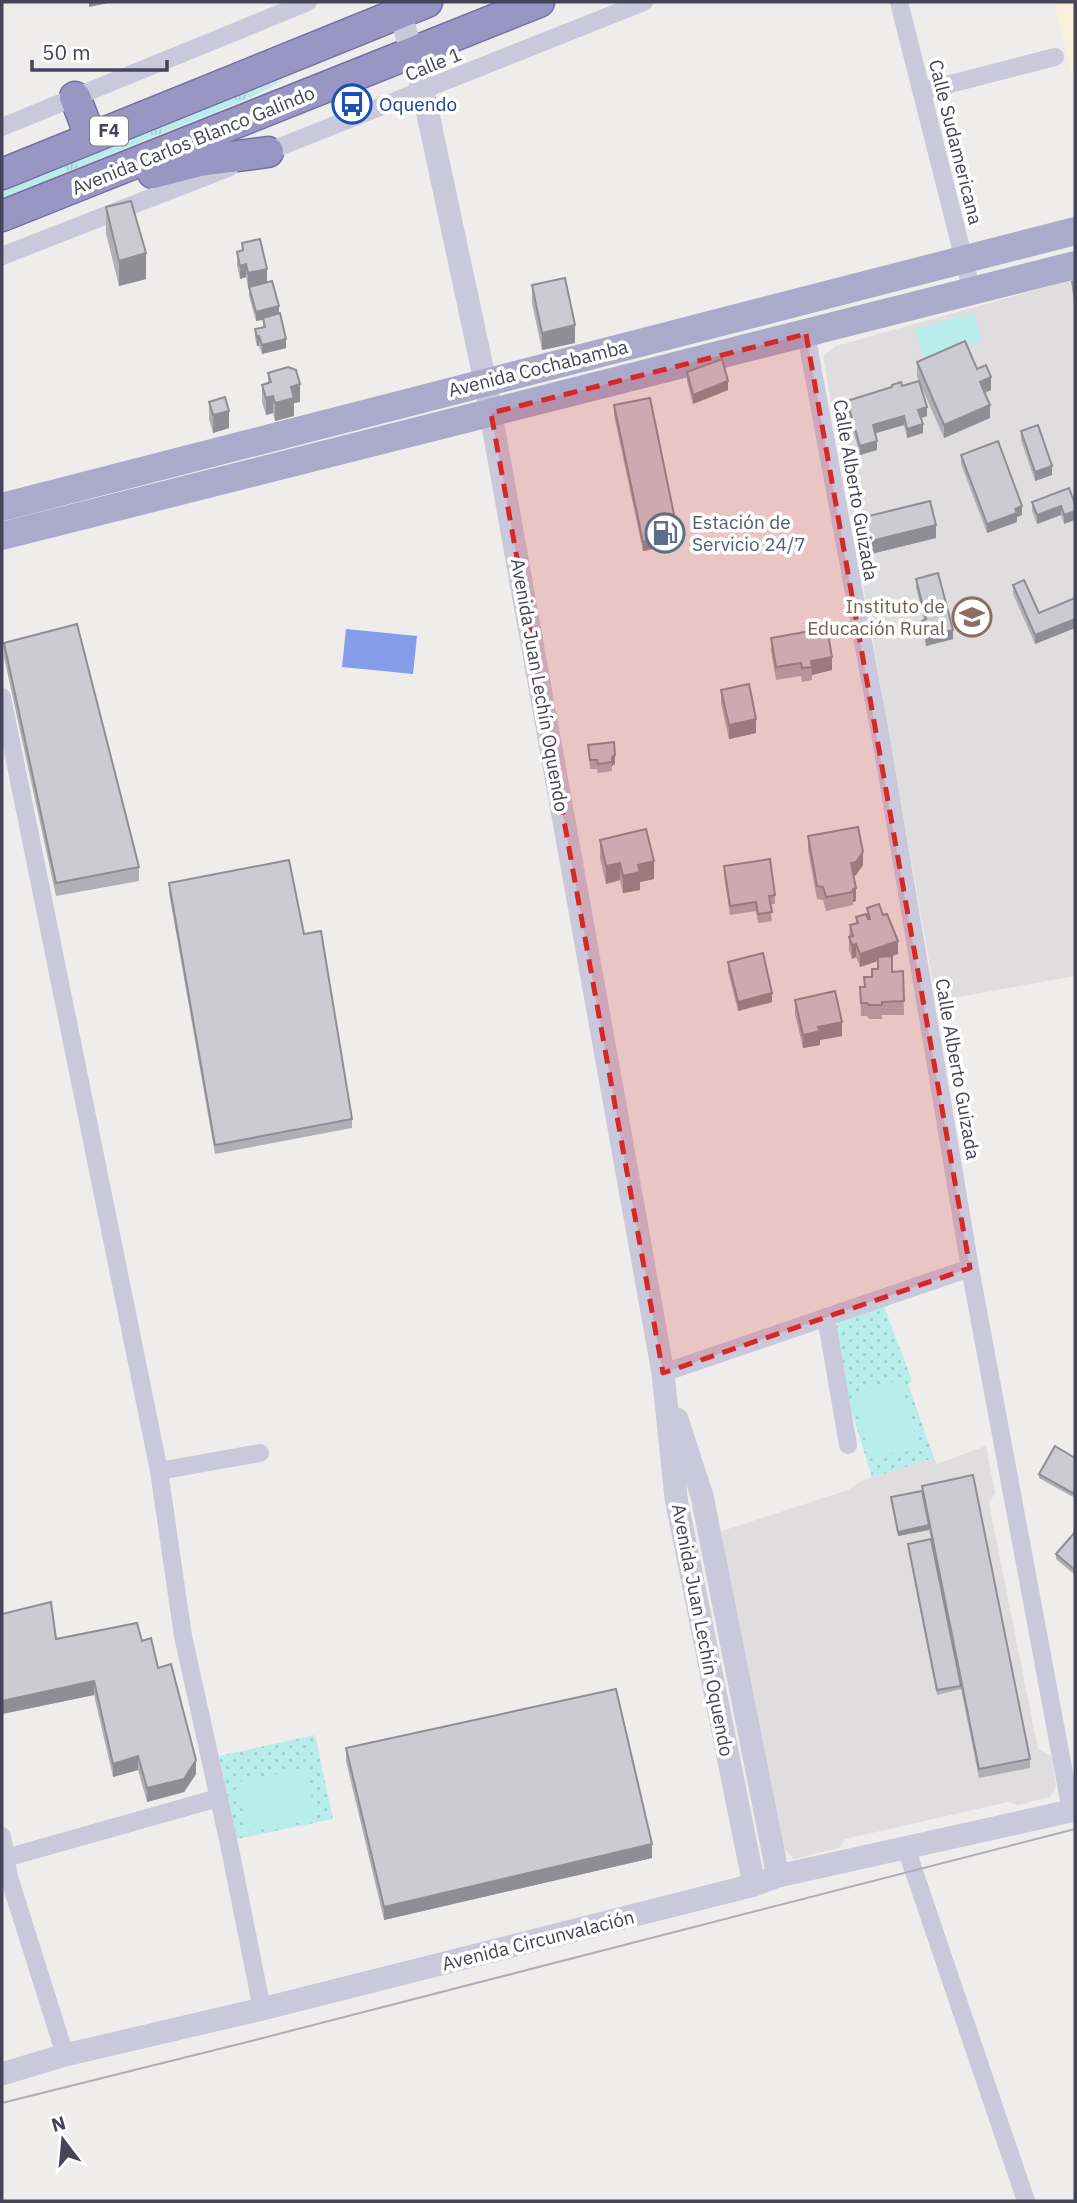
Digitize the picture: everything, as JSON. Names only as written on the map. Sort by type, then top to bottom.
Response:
[{"type":"highway","name":"Avenida Carlos Blanco Galindo","points":[[2,216],[539,2]]},
{"type":"highway","name":"Avenida Carlos Blanco Galindo","points":[[2,174],[408,5]]},
{"type":"highway","points":[[75,97],[91,138]]},
{"type":"highway","points":[[40,201],[200,161],[268,152]]},
{"type":"main road","name":"Avenida Cochabamba","points":[[2,507],[1075,231]]},
{"type":"main road","name":"Avenida Cochabamba","points":[[2,536],[1075,265]]},
{"type":"main road","points":[[96,483],[104,510]]},
{"type":"street","points":[[2,127],[308,2]]},
{"type":"street","name":"Calle 1","points":[[2,256],[644,2]]},
{"type":"street","name":"Calle Sudamericana","points":[[899,2],[972,292]]},
{"type":"street","name":"Avenida Juan Lechín Oquendo","points":[[408,5],[412,52],[423,91],[491,413],[663,1373],[676,1498],[754,1885]]},
{"type":"street","points":[[923,91],[1055,57]]},
{"type":"street","name":"Calle Alberto Guizada","points":[[806,334],[882,744],[970,1268],[1073,1810]]},
{"type":"street","points":[[2,697],[159,1471],[183,1636],[262,2009]]},
{"type":"street","points":[[663,1373],[970,1268]]},
{"type":"street","points":[[826,1317],[848,1445]]},
{"type":"street","name":"Avenida Juan Lechín Oquendo","points":[[663,1373],[702,1496],[778,1876]]},
{"type":"street","points":[[159,1471],[260,1453]]},
{"type":"street","points":[[4,1859],[218,1798]]},
{"type":"street","name":"Avenida Circunvalación","points":[[2,2074],[65,2055],[262,2009],[754,1885],[778,1876],[1073,1810]]},
{"type":"street","points":[[2,1836],[9,1877],[65,2055]]},
{"type":"street","points":[[906,1848],[1026,2201]]},
{"type":"highlighted area","points":[[806,334],[970,1268],[663,1373],[491,413]]},
{"type":"shaded area","points":[[1054,2],[1075,2],[1075,86]]},
{"type":"shaded area","name":"Instituto de Educación Rural","points":[[1075,279],[1075,976],[936,1001],[823,356],[836,346]]},
{"type":"shaded area","points":[[986,1446],[995,1493],[989,1503],[1038,1749],[1051,1756],[1056,1786],[1050,1797],[1018,1805],[1008,1802],[845,1839],[839,1848],[794,1859],[782,1846],[719,1532],[848,1490],[872,1477],[934,1458],[937,1464]]},
{"type":"green space","points":[[285,79],[250,98],[2,198],[2,190],[247,91]]},
{"type":"green space","points":[[974,313],[982,341],[923,357],[915,329]]},
{"type":"green space","points":[[883,1304],[912,1381],[908,1384],[934,1458],[872,1477],[847,1396],[834,1332],[840,1320]]},
{"type":"green space","points":[[898,1380],[919,1445],[872,1460],[851,1395]]},
{"type":"green space","points":[[315,1735],[333,1819],[237,1839],[219,1756]]},
{"type":"green space","points":[[306,1768],[316,1819],[247,1832],[237,1782]]},
{"type":"water","points":[[346,629],[417,636],[413,674],[342,667]]},
{"type":"building","points":[[131,201],[146,253],[119,261],[106,207]]},
{"type":"building","points":[[260,239],[267,269],[248,273],[246,264],[240,266],[237,252],[243,250],[242,243]]},
{"type":"building","points":[[565,278],[575,325],[542,333],[532,285]]},
{"type":"building","points":[[272,281],[279,306],[256,312],[249,287]]},
{"type":"building","points":[[280,313],[286,339],[262,345],[255,329],[265,327],[263,318]]},
{"type":"building","points":[[965,341],[977,369],[986,365],[991,377],[980,382],[990,405],[944,425],[917,362]]},
{"type":"building","points":[[722,359],[728,381],[693,395],[687,372]]},
{"type":"building","points":[[288,367],[296,370],[300,384],[291,387],[294,398],[275,403],[273,396],[266,398],[262,385],[271,382],[268,373]]},
{"type":"building","points":[[919,381],[927,407],[918,410],[923,424],[907,429],[904,416],[873,425],[877,441],[860,446],[847,401],[901,382],[902,386]]},
{"type":"building","points":[[225,397],[229,411],[213,415],[209,402]]},
{"type":"building","points":[[650,398],[678,534],[643,542],[614,405]]},
{"type":"building","points":[[1038,425],[1052,466],[1035,472],[1021,431]]},
{"type":"building","points":[[998,441],[1022,506],[1015,509],[1017,513],[987,524],[961,455]]},
{"type":"building","points":[[1069,488],[1075,511],[1064,515],[1061,506],[1037,515],[1032,502]]},
{"type":"building","points":[[930,501],[936,525],[871,541],[865,517]]},
{"type":"building","points":[[938,573],[953,630],[926,637],[922,621],[926,619],[916,579]]},
{"type":"building","points":[[1024,580],[1039,613],[1075,598],[1075,619],[1035,635],[1013,585]]},
{"type":"building","points":[[77,624],[139,867],[56,883],[4,643]]},
{"type":"building","points":[[827,628],[832,657],[811,661],[812,667],[802,668],[801,663],[776,667],[771,638]]},
{"type":"building","points":[[749,684],[756,719],[729,725],[721,690]]},
{"type":"building","points":[[614,742],[615,755],[612,762],[598,764],[597,760],[590,760],[588,745]]},
{"type":"building","points":[[858,827],[863,852],[856,862],[851,863],[856,888],[853,892],[826,897],[823,887],[817,886],[808,836]]},
{"type":"building","points":[[646,829],[654,861],[638,865],[640,872],[623,876],[620,863],[606,866],[600,840]]},
{"type":"building","points":[[770,859],[775,895],[769,896],[772,912],[758,914],[756,902],[730,906],[724,866]]},
{"type":"building","points":[[289,860],[304,934],[321,931],[352,1119],[215,1145],[169,883]]},
{"type":"building","points":[[879,904],[883,915],[887,914],[898,941],[860,954],[849,937],[853,936],[850,925],[858,923],[856,917],[866,914],[870,919],[867,908]]},
{"type":"building","points":[[763,953],[772,993],[738,1002],[728,962]]},
{"type":"building","points":[[892,956],[892,972],[903,971],[904,1001],[882,1002],[882,1005],[861,1003],[860,987],[865,987],[864,977],[872,977],[872,969],[878,969],[878,957]]},
{"type":"building","points":[[835,991],[842,1022],[818,1027],[820,1031],[803,1035],[795,1000]]},
{"type":"building","points":[[1055,1446],[1075,1458],[1073,1493],[1039,1474]]},
{"type":"building","points":[[973,1475],[1030,1759],[979,1769],[922,1486]]},
{"type":"building","points":[[922,1491],[929,1525],[898,1532],[891,1497]]},
{"type":"building","points":[[1075,1532],[1075,1570],[1056,1554]]},
{"type":"building","points":[[931,1539],[961,1686],[937,1690],[908,1544]]},
{"type":"building","points":[[51,1602],[56,1639],[137,1623],[142,1641],[151,1638],[158,1668],[171,1664],[196,1760],[184,1779],[147,1788],[138,1756],[113,1764],[94,1681],[2,1701],[2,1614]]},
{"type":"building","points":[[616,1689],[652,1844],[384,1907],[346,1748]]},
{"type":"tram line","points":[[2,2103],[1075,1829]]},
{"type":"place","name":"Oquendo","points":[[352,104]]},
{"type":"place","name":"Estación de Servicio 24/7","points":[[665,533]]},
{"type":"place","name":"Instituto de Educación Rural","points":[[972,617]]}]
